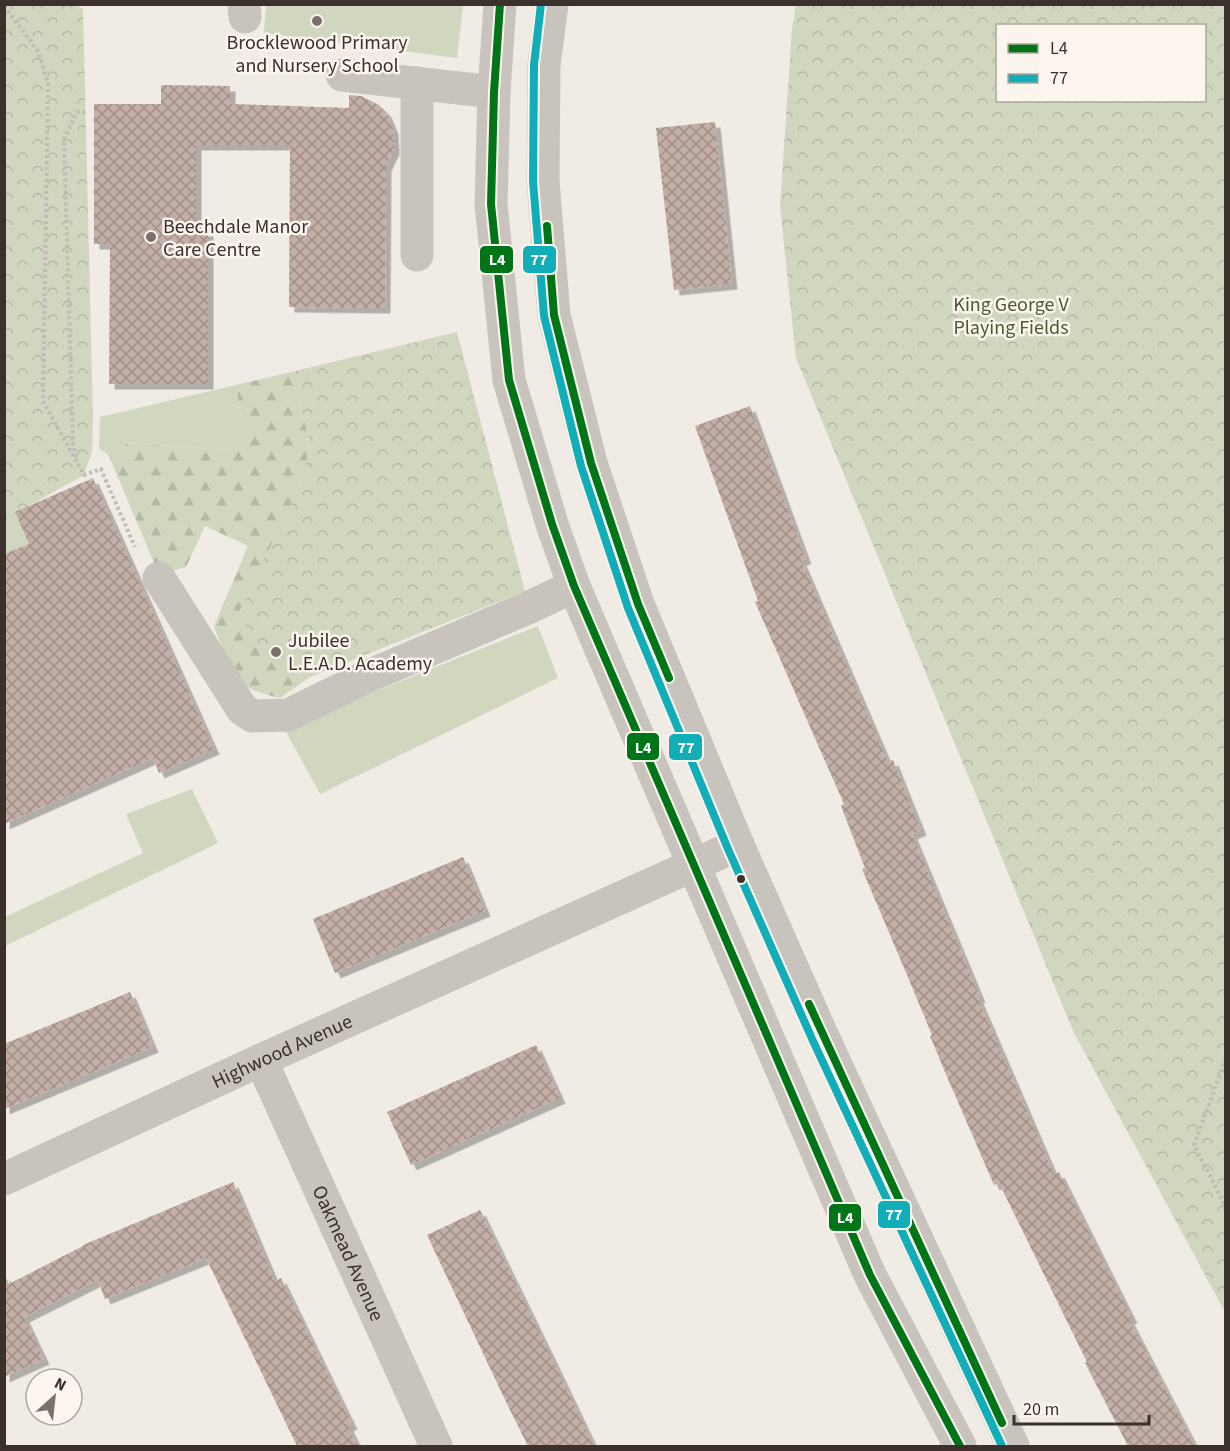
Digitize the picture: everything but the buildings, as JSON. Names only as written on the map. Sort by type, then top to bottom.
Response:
[{"type":"street","points":[[500,4],[494,92],[491,204],[509,380],[552,524],[574,586],[692,865],[870,1275],[960,1446]]},
{"type":"street","points":[[552,4],[544,65],[543,181],[554,315],[591,463],[638,604],[738,845],[823,1037],[1013,1446]]},
{"type":"street","points":[[342,75],[494,92]]},
{"type":"street","points":[[417,83],[417,255]]},
{"type":"street","points":[[159,578],[242,709],[252,716],[288,715],[366,677],[574,586]]},
{"type":"street","name":"Highwood Avenue","points":[[4,1179],[261,1060],[738,845]]},
{"type":"street","name":"Oakmead Avenue","points":[[261,1060],[436,1446]]},
{"type":"path","points":[[4,6],[38,51],[48,83],[43,401],[84,475],[101,469],[142,563],[159,578]]},
{"type":"path","points":[[78,464],[73,444],[64,139],[76,112],[85,112]]},
{"type":"path","points":[[1226,1058],[1194,1145],[1226,1207]]},
{"type":"green space","points":[[4,5],[76,5],[83,9],[93,419],[92,451],[84,475],[5,519]]},
{"type":"green space","name":"Brocklewood Primary and Nursery School","points":[[266,5],[463,5],[457,58],[264,33]]},
{"type":"green space","name":"King George V Playing Fields","points":[[796,5],[1225,5],[1225,1312],[1074,1033],[796,358],[780,206],[792,29]]},
{"type":"green space","points":[[457,332],[525,591],[310,677],[287,667],[257,643],[244,622],[240,610],[299,487],[311,446],[291,372]]},
{"type":"green space","points":[[291,372],[311,446],[299,487],[292,670],[310,677],[280,698],[253,690],[239,680],[226,658],[214,626],[248,546],[205,526],[186,567],[172,571],[155,565],[108,454],[128,443],[228,450],[244,436],[236,385]]},
{"type":"green space","points":[[236,385],[244,436],[228,450],[128,443],[108,454],[99,449],[100,417]]},
{"type":"green space","points":[[15,512],[29,544],[5,554],[4,519]]},
{"type":"green space","points":[[538,626],[558,678],[320,794],[284,728]]},
{"type":"green space","points":[[192,789],[218,843],[5,946],[5,917],[143,853],[126,814]]},
{"type":"transit line","name":"L4","points":[[500,4],[494,92],[491,204],[509,380],[552,524],[574,586],[870,1275],[960,1446]]},
{"type":"transit line","name":"77","points":[[541,4],[534,65],[533,181],[544,316],[581,466],[628,608],[728,849],[813,1041],[1002,1446]]},
{"type":"transit line","name":"L4","points":[[547,226],[554,315],[591,463],[638,604],[669,678]]},
{"type":"transit line","name":"L4","points":[[809,1004],[1002,1423]]},
{"type":"place","name":"Brocklewood Primary and Nursery School","points":[[317,21]]},
{"type":"place","name":"Beechdale Manor Care Centre","points":[[151,237]]},
{"type":"place","name":"Jubilee L.E.A.D. Academy","points":[[276,652]]}]
